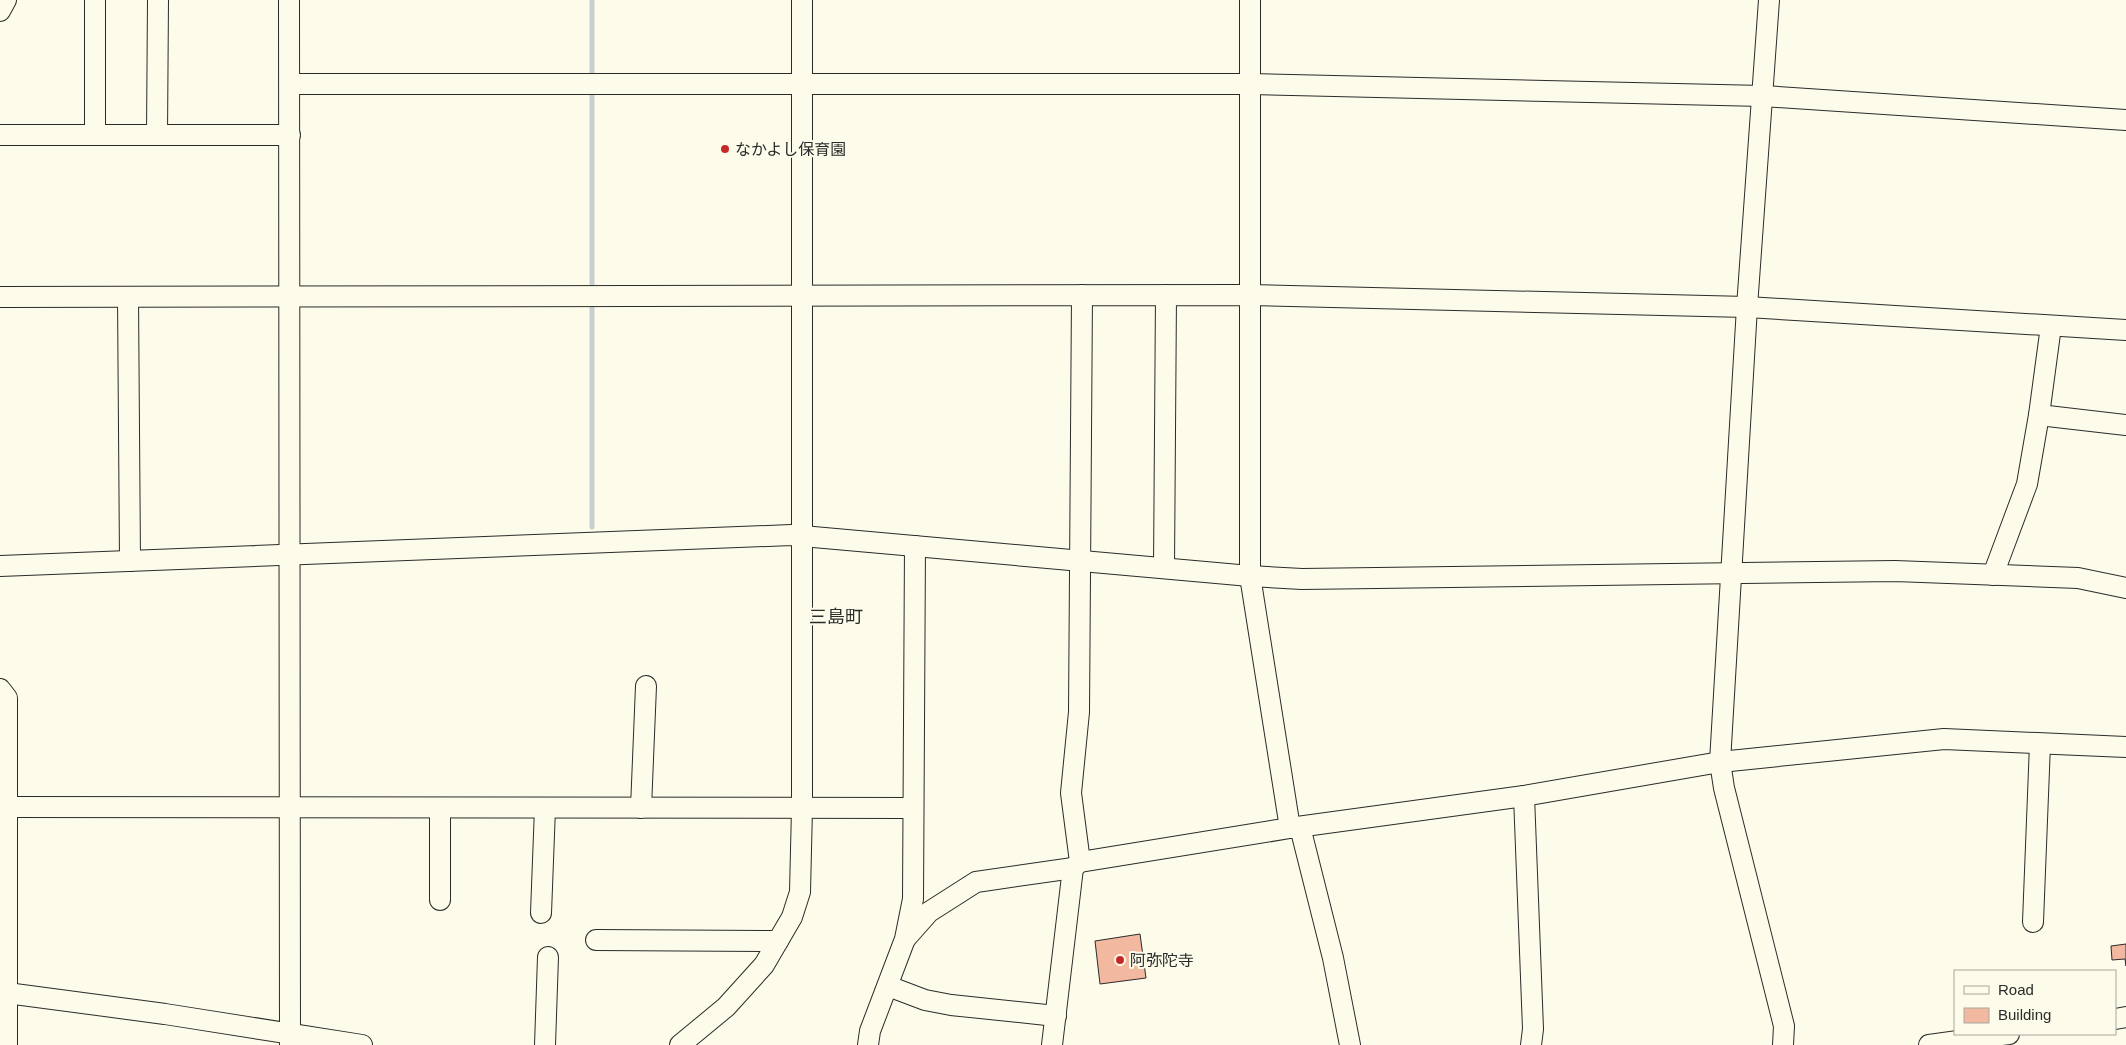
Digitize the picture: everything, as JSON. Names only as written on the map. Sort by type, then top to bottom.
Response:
[{"type":"street","points":[[0,11],[6,0]]},
{"type":"street","points":[[94,135],[95,0]]},
{"type":"street","points":[[157,135],[158,0]]},
{"type":"street","points":[[289,0],[290,1040]]},
{"type":"street","points":[[680,1045],[726,1007],[764,966],[792,917],[800,892],[802,808],[802,0]]},
{"type":"street","points":[[1250,0],[1250,576],[1295,827],[1333,958],[1350,1045]]},
{"type":"street","points":[[1769,0],[1747,306],[1720,762],[1724,788],[1784,1026],[1783,1045]]},
{"type":"street","points":[[290,84],[802,86],[1250,84],[1762,96],[2126,120]]},
{"type":"street","points":[[0,135],[290,135]]},
{"type":"street","points":[[1052,1045],[1076,865],[1072,794],[1079,712],[1082,295]]},
{"type":"street","points":[[1164,568],[1166,295]]},
{"type":"street","points":[[0,297],[1249,295],[1747,306],[2126,330]]},
{"type":"street","points":[[128,297],[130,561]]},
{"type":"street","points":[[1994,575],[2027,484],[2040,415],[2051,326]]},
{"type":"street","points":[[2040,415],[2126,425]]},
{"type":"street","points":[[0,566],[802,535],[1250,576],[1302,579],[1894,571],[2078,578],[2126,588]]},
{"type":"street","points":[[868,1045],[870,1032],[905,939],[912,899],[915,546]]},
{"type":"street","points":[[641,808],[646,686]]},
{"type":"street","points":[[0,688],[7,698],[3,807],[3,927],[7,993],[7,1045]]},
{"type":"street","points":[[905,939],[929,912],[976,882],[1295,827],[1524,796],[1720,762],[1944,739],[2126,747]]},
{"type":"street","points":[[2033,922],[2040,744]]},
{"type":"street","points":[[1524,796],[1533,1029],[1531,1045]]},
{"type":"street","points":[[3,807],[912,808]]},
{"type":"street","points":[[440,808],[440,900]]},
{"type":"street","points":[[541,913],[545,808]]},
{"type":"street","points":[[596,940],[778,941]]},
{"type":"street","points":[[545,1045],[548,957]]},
{"type":"street","points":[[888,986],[925,1000],[951,1005],[1056,1016]]},
{"type":"street","points":[[7,993],[164,1014],[290,1040],[362,1045]]},
{"type":"street","points":[[1929,1045],[2002,1035]]},
{"type":"building","name":"阿弥陀寺","points":[[1140,934],[1146,978],[1100,984],[1095,941]]},
{"type":"building","points":[[2126,944],[2126,966],[2125,959],[2112,960],[2111,946]]},
{"type":"waterway","points":[[592,0],[592,79]]},
{"type":"waterway","points":[[592,88],[592,292]]},
{"type":"waterway","points":[[592,300],[592,527]]},
{"type":"place","name":"なかよし保育園","points":[[725,149]]},
{"type":"place","name":"阿弥陀寺","points":[[1120,960]]},
{"type":"district","name":"三島町","points":[[836,617]]}]
